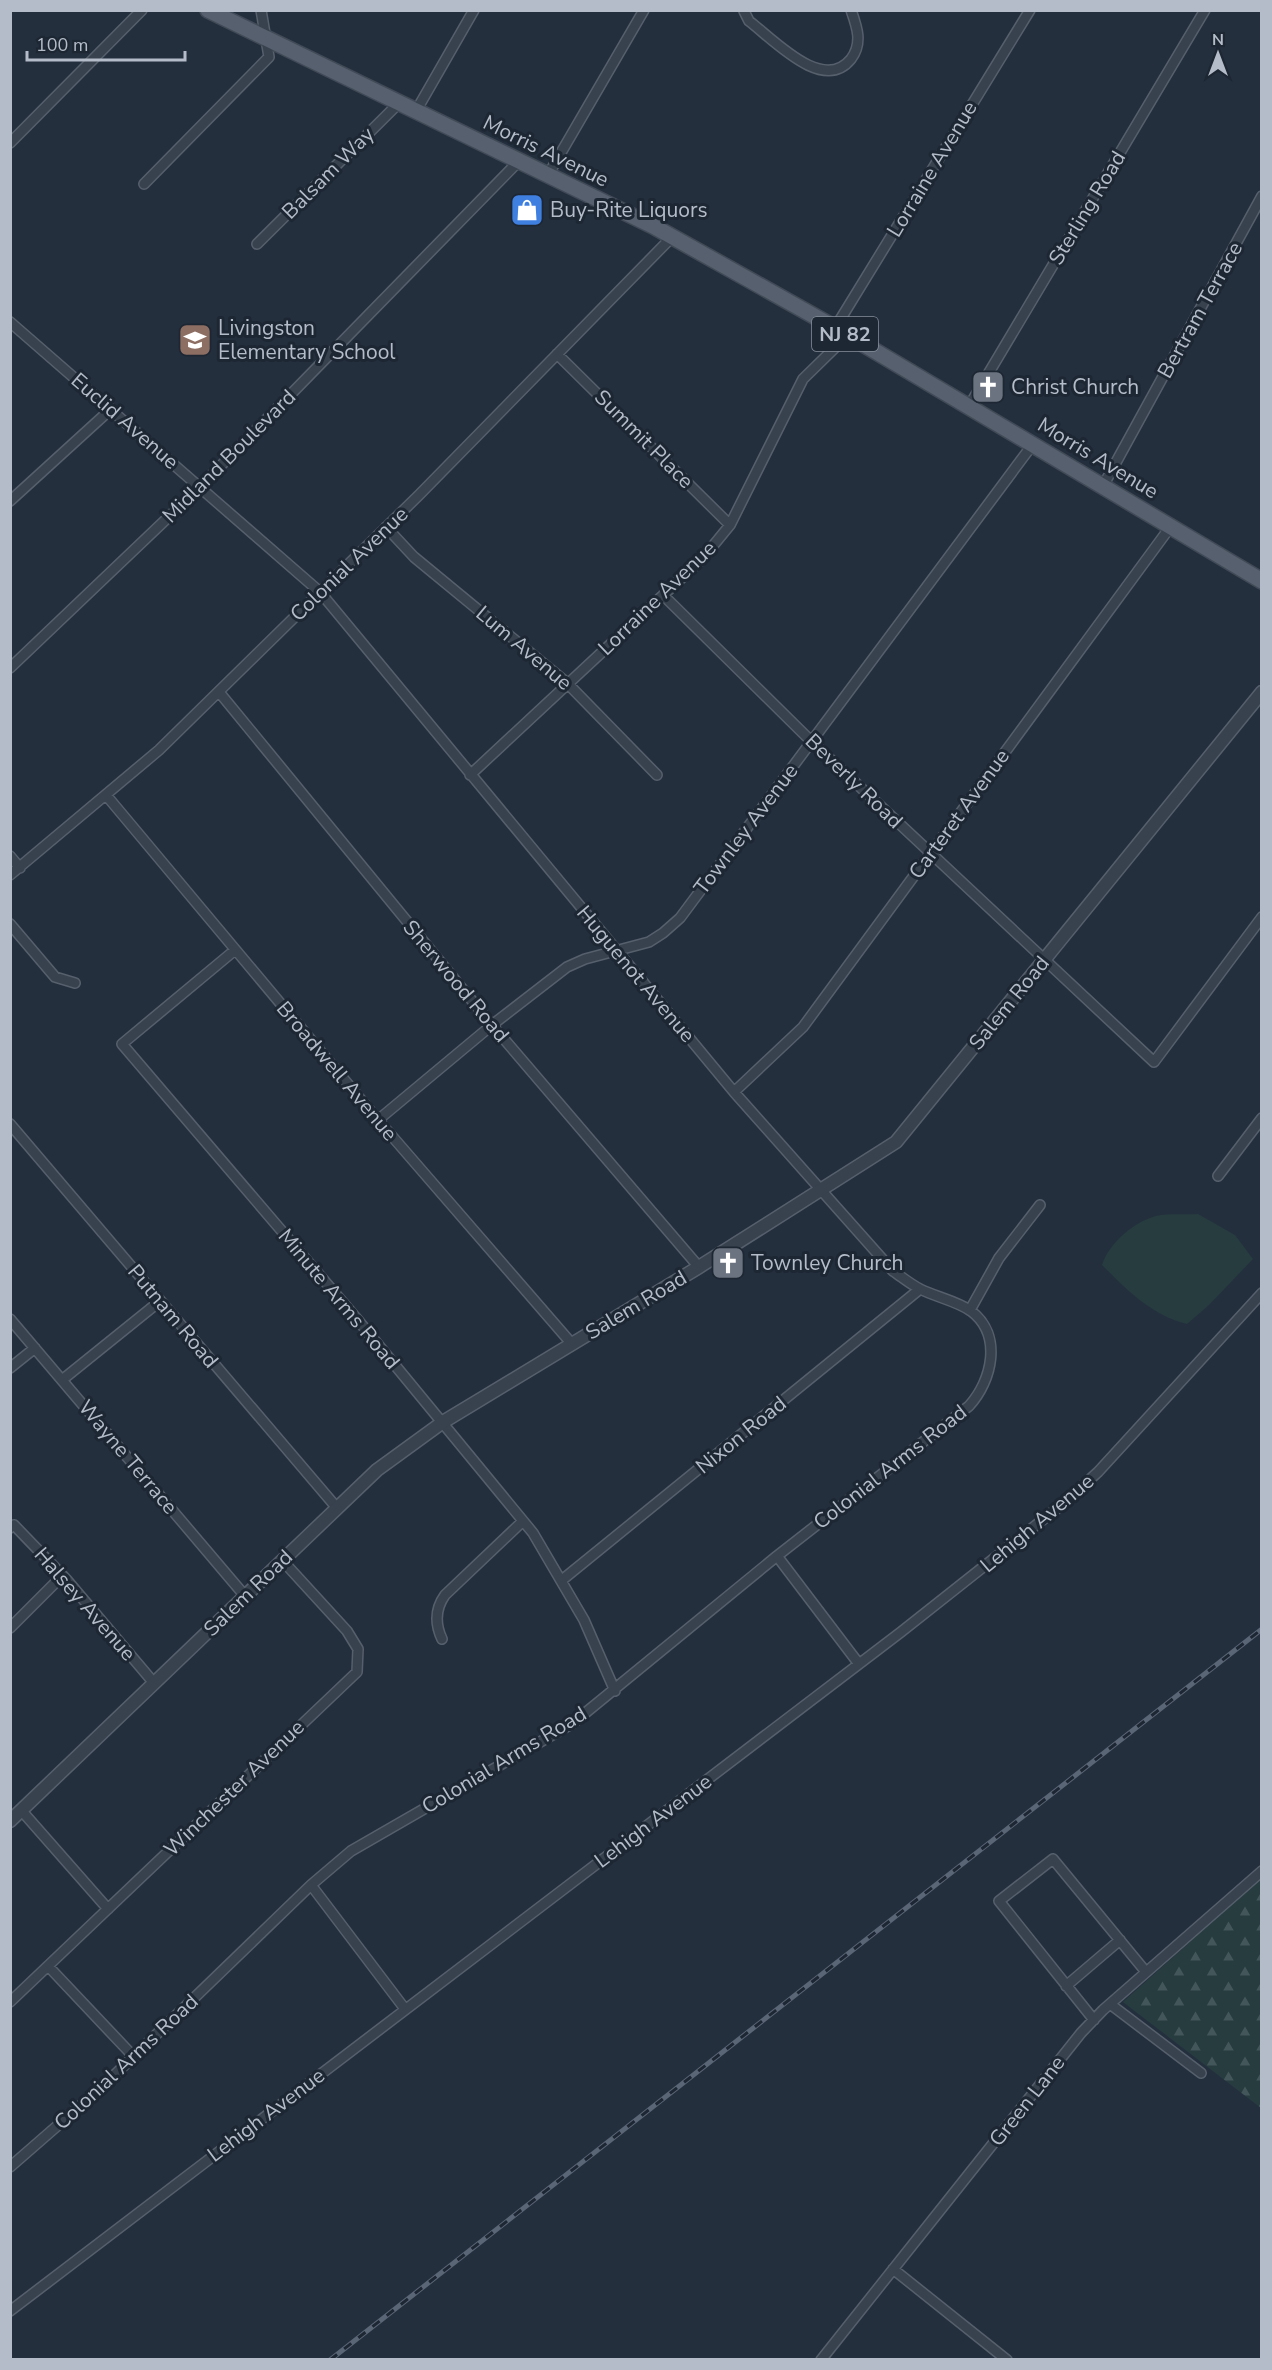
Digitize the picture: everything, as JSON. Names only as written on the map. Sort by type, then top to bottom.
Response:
[{"type":"main road","name":"Morris Avenue","points":[[208,10],[673,236],[969,406],[1262,580]]},
{"type":"street","points":[[10,143],[142,10]]},
{"type":"street","points":[[144,184],[269,57],[261,10]]},
{"type":"street","points":[[416,111],[474,10]]},
{"type":"street","points":[[548,175],[644,10]]},
{"type":"street","points":[[744,11],[749,21],[808,67],[831,71],[849,62],[858,47],[859,36],[851,10]]},
{"type":"street","name":"Lorraine Avenue","points":[[470,775],[703,558],[730,525],[803,379],[842,332],[1030,10]]},
{"type":"street","name":"Sterling Road","points":[[969,406],[1205,10]]},
{"type":"street","name":"Balsam Way","points":[[257,244],[399,103]]},
{"type":"street","name":"Midland Boulevard","points":[[10,668],[200,487],[519,161]]},
{"type":"street","name":"Bertram Terrace","points":[[1103,486],[1262,196]]},
{"type":"street","name":"Colonial Avenue","points":[[10,875],[159,750],[386,527],[673,236]]},
{"type":"street","name":"Euclid Avenue","points":[[12,325],[320,592]]},
{"type":"street","name":"Summit Place","points":[[557,354],[730,525]]},
{"type":"street","points":[[10,501],[111,409]]},
{"type":"street","name":"Townley Avenue","points":[[378,1120],[492,1025],[567,967],[585,959],[649,942],[680,918],[1033,444]]},
{"type":"street","name":"Carteret Avenue","points":[[734,1092],[803,1027],[1171,526]]},
{"type":"street","name":"Lum Avenue","points":[[386,527],[414,557],[567,683],[657,775]]},
{"type":"street","name":"Huguenot Avenue","points":[[320,592],[734,1092],[822,1188],[882,1260],[920,1289],[970,1311],[981,1322]]},
{"type":"street","name":"Beverly Road","points":[[663,595],[811,741],[1154,1062],[1262,917]]},
{"type":"street","name":"Sherwood Road","points":[[219,692],[492,1025],[699,1267]]},
{"type":"street","name":"Salem Road","points":[[10,1821],[377,1470],[443,1422],[699,1267],[896,1142],[1262,692]]},
{"type":"street","name":"Broadwell Avenue","points":[[106,795],[378,1120],[572,1344]]},
{"type":"street","points":[[10,856],[20,867]]},
{"type":"street","points":[[10,924],[55,977],[75,983]]},
{"type":"street","name":"Minute Arms Road","points":[[235,950],[122,1044],[443,1422],[523,1521],[562,1580],[584,1620],[615,1691]]},
{"type":"street","points":[[1218,1176],[1262,1118]]},
{"type":"street","name":"Putnam Road","points":[[10,1124],[336,1508]]},
{"type":"street","points":[[970,1311],[999,1258],[1040,1205]]},
{"type":"street","name":"Nixon Road","points":[[562,1580],[920,1289]]},
{"type":"street","name":"Lehigh Avenue","points":[[10,2311],[859,1664],[1064,1503],[1098,1472],[1262,1293]]},
{"type":"street","points":[[62,1380],[160,1300]]},
{"type":"street","name":"Wayne Terrace","points":[[10,1319],[245,1596]]},
{"type":"street","name":"Colonial Arms Road","points":[[10,2168],[134,2057],[311,1884],[351,1851],[573,1723],[615,1691],[777,1556],[977,1398],[984,1386],[992,1359],[981,1322]]},
{"type":"street","points":[[10,1368],[35,1348]]},
{"type":"street","points":[[442,1639],[438,1630],[438,1605],[445,1595],[523,1521]]},
{"type":"street","name":"Halsey Avenue","points":[[12,1526],[66,1580],[154,1683]]},
{"type":"street","points":[[777,1556],[859,1664]]},
{"type":"street","name":"Winchester Avenue","points":[[10,2001],[357,1672],[358,1649],[347,1631],[282,1560]]},
{"type":"street","points":[[10,1628],[59,1580],[66,1580]]},
{"type":"street","points":[[21,1810],[108,1909]]},
{"type":"street","points":[[1094,2020],[999,1901],[1053,1859],[1146,1972]]},
{"type":"street","name":"Green Lane","points":[[821,2360],[1094,2020],[1262,1871]]},
{"type":"street","points":[[311,1884],[405,2009]]},
{"type":"street","points":[[1066,1986],[1120,1940]]},
{"type":"street","points":[[48,1966],[134,2057]]},
{"type":"street","points":[[1110,2004],[1201,2073]]},
{"type":"street","points":[[893,2269],[1008,2360]]},
{"type":"green space","points":[[1198,1214],[1235,1235],[1253,1259],[1209,1305],[1187,1324],[1151,1308],[1130,1292],[1102,1265],[1116,1241],[1139,1223],[1161,1215]]},
{"type":"green space","points":[[1257,1874],[1261,1878],[1261,2108],[1123,2002],[1190,1942]]},
{"type":"railway","points":[[330,2360],[1262,1629]]},
{"type":"place","name":"Buy-Rite Liquors","points":[[527,210]]},
{"type":"place","name":"Livingston Elementary School","points":[[195,340]]},
{"type":"place","name":"Christ Church","points":[[988,387]]},
{"type":"place","name":"Townley Church","points":[[728,1263]]}]
